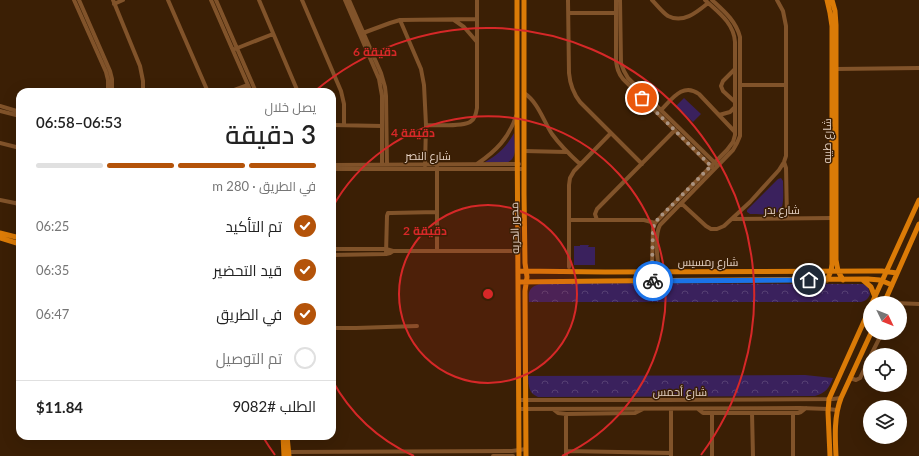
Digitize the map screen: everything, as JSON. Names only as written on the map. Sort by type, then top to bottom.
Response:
[{"type":"main road","name":"محور الحريه","points":[[517,0],[519,453]]},
{"type":"main road","name":"محور الحريه","points":[[524,0],[526,456]]},
{"type":"main road","name":"شارع طيبه","points":[[827,0],[832,26],[836,260],[838,271],[843,280]]},
{"type":"main road","name":"شارع طيبه","points":[[827,280],[832,264],[836,69],[835,18],[832,0]]},
{"type":"main road","points":[[876,296],[919,200]]},
{"type":"main road","points":[[887,296],[919,224]]},
{"type":"main road","points":[[0,233],[16,237]]},
{"type":"main road","points":[[0,238],[16,243]]},
{"type":"main road","points":[[518,241],[524,241]]},
{"type":"main road","name":"شارع رمسيس","points":[[518,271],[878,271],[897,273]]},
{"type":"main road","points":[[863,280],[871,287],[875,296]]},
{"type":"main road","name":"شارع رمسيس","points":[[518,282],[876,280],[883,281],[892,286]]},
{"type":"main road","points":[[830,456],[829,399],[863,324]]},
{"type":"main road","points":[[836,456],[837,410],[868,340]]},
{"type":"main road","points":[[284,440],[286,454]]},
{"type":"main road","points":[[286,454],[287,440]]},
{"type":"street","points":[[74,0],[106,72],[108,88]]},
{"type":"street","points":[[79,0],[110,71],[112,88]]},
{"type":"street","points":[[123,0],[113,2],[140,66],[143,88]]},
{"type":"street","points":[[168,0],[206,88]]},
{"type":"street","points":[[211,0],[254,88]]},
{"type":"street","points":[[216,0],[249,88]]},
{"type":"street","points":[[258,0],[296,88]]},
{"type":"street","points":[[302,0],[342,91],[344,104],[344,125]]},
{"type":"street","points":[[426,125],[466,124],[475,116],[477,108],[477,0]]},
{"type":"street","points":[[568,0],[569,73],[573,92],[580,102],[642,164]]},
{"type":"street","points":[[616,0],[616,60],[619,74],[675,130],[714,166]]},
{"type":"street","points":[[620,0],[622,69],[714,166]]},
{"type":"street","points":[[652,0],[668,15],[676,18],[685,18],[692,15],[707,1],[732,29],[735,42],[734,138],[731,145],[714,166],[664,220],[659,228],[657,236],[659,272],[663,281]]},
{"type":"street","points":[[649,281],[651,272],[652,231],[655,223],[714,166],[733,150],[739,140],[740,42],[738,32],[730,18],[712,0]]},
{"type":"street","points":[[681,203],[706,226],[711,229],[717,229],[732,219],[750,202],[781,168],[783,160],[786,86],[786,20],[782,6],[777,0]]},
{"type":"street","points":[[348,1],[381,73],[385,87],[385,166]]},
{"type":"street","points":[[348,1],[380,83],[382,96],[382,126],[385,166]]},
{"type":"street","points":[[568,13],[616,13]]},
{"type":"street","points":[[363,34],[400,20],[477,20]]},
{"type":"street","points":[[400,20],[424,80],[426,125],[425,166]]},
{"type":"street","points":[[453,20],[464,27],[477,42]]},
{"type":"street","points":[[235,49],[273,34]]},
{"type":"street","points":[[836,69],[919,68]]},
{"type":"street","points":[[735,69],[723,81],[721,86],[723,91],[735,105]]},
{"type":"street","points":[[240,88],[248,85]]},
{"type":"street","points":[[740,85],[786,86]]},
{"type":"street","points":[[661,110],[682,91],[691,90],[699,94],[735,132]]},
{"type":"street","points":[[524,93],[533,101],[553,135],[567,152],[580,164]]},
{"type":"street","points":[[719,116],[730,112],[735,105]]},
{"type":"street","points":[[0,106],[16,111]]},
{"type":"street","points":[[0,111],[16,115]]},
{"type":"street","points":[[477,166],[502,143],[511,129],[517,114]]},
{"type":"street","points":[[336,124],[382,126]]},
{"type":"street","points":[[597,220],[595,214],[597,209],[675,130]]},
{"type":"street","points":[[569,267],[569,181],[571,174],[611,133]]},
{"type":"street","points":[[0,143],[16,147]]},
{"type":"street","points":[[524,151],[567,152]]},
{"type":"street","points":[[783,160],[786,170],[787,218]]},
{"type":"street","name":"شارع النصر","points":[[336,164],[437,167],[524,166]]},
{"type":"street","name":"شارع النصر","points":[[336,169],[385,166]]},
{"type":"street","points":[[437,167],[437,251]]},
{"type":"street","points":[[0,200],[16,203]]},
{"type":"street","points":[[386,251],[388,213],[437,212]]},
{"type":"street","name":"شارع بدر","points":[[732,219],[832,218]]},
{"type":"street","points":[[569,220],[644,220],[655,223]]},
{"type":"street","points":[[336,249],[386,251],[518,251]]},
{"type":"street","points":[[336,255],[386,251]]},
{"type":"street","points":[[907,303],[919,304]]},
{"type":"street","points":[[336,328],[417,326]]},
{"type":"street","points":[[850,378],[856,380],[860,378],[863,372]]},
{"type":"street","name":"شارع أحمس","points":[[519,400],[841,398]]},
{"type":"street","points":[[665,400],[665,408]]},
{"type":"street","points":[[676,400],[676,408]]},
{"type":"street","points":[[697,408],[702,413],[793,413],[801,412],[806,408]]},
{"type":"street","name":"شارع أحمس","points":[[519,409],[806,408],[837,410]]},
{"type":"street","points":[[552,409],[558,413],[566,414],[636,413],[644,409]]},
{"type":"street","points":[[566,414],[566,454],[671,454],[671,409]]},
{"type":"street","points":[[712,413],[712,456]]},
{"type":"street","points":[[752,413],[752,456]]},
{"type":"street","points":[[793,413],[793,456]]},
{"type":"street","points":[[286,454],[455,452],[519,453],[526,449]]},
{"type":"street","points":[[493,456],[513,456]]},
{"type":"green space","points":[[684,98],[701,114],[693,122],[676,106]]},
{"type":"green space","points":[[514,133],[515,150],[513,158],[510,161],[506,163],[485,162],[502,150]]},
{"type":"green space","points":[[781,178],[783,181],[783,198],[782,207],[780,210],[773,214],[750,214],[747,212],[747,210],[778,179]]},
{"type":"green space","points":[[580,245],[595,247],[595,265],[574,265],[574,246]]},
{"type":"green space","points":[[863,284],[868,287],[870,294],[869,296],[863,296],[863,301],[861,302],[529,302],[530,290],[536,285]]},
{"type":"green space","points":[[805,375],[833,378],[827,390],[815,396],[538,397],[531,391],[528,376]]},
{"type":"way so far","points":[[642,98],[711,166],[658,219],[654,225],[652,231],[652,266],[649,281],[653,281]]},
{"type":"route","points":[[653,281],[809,280]]}]
